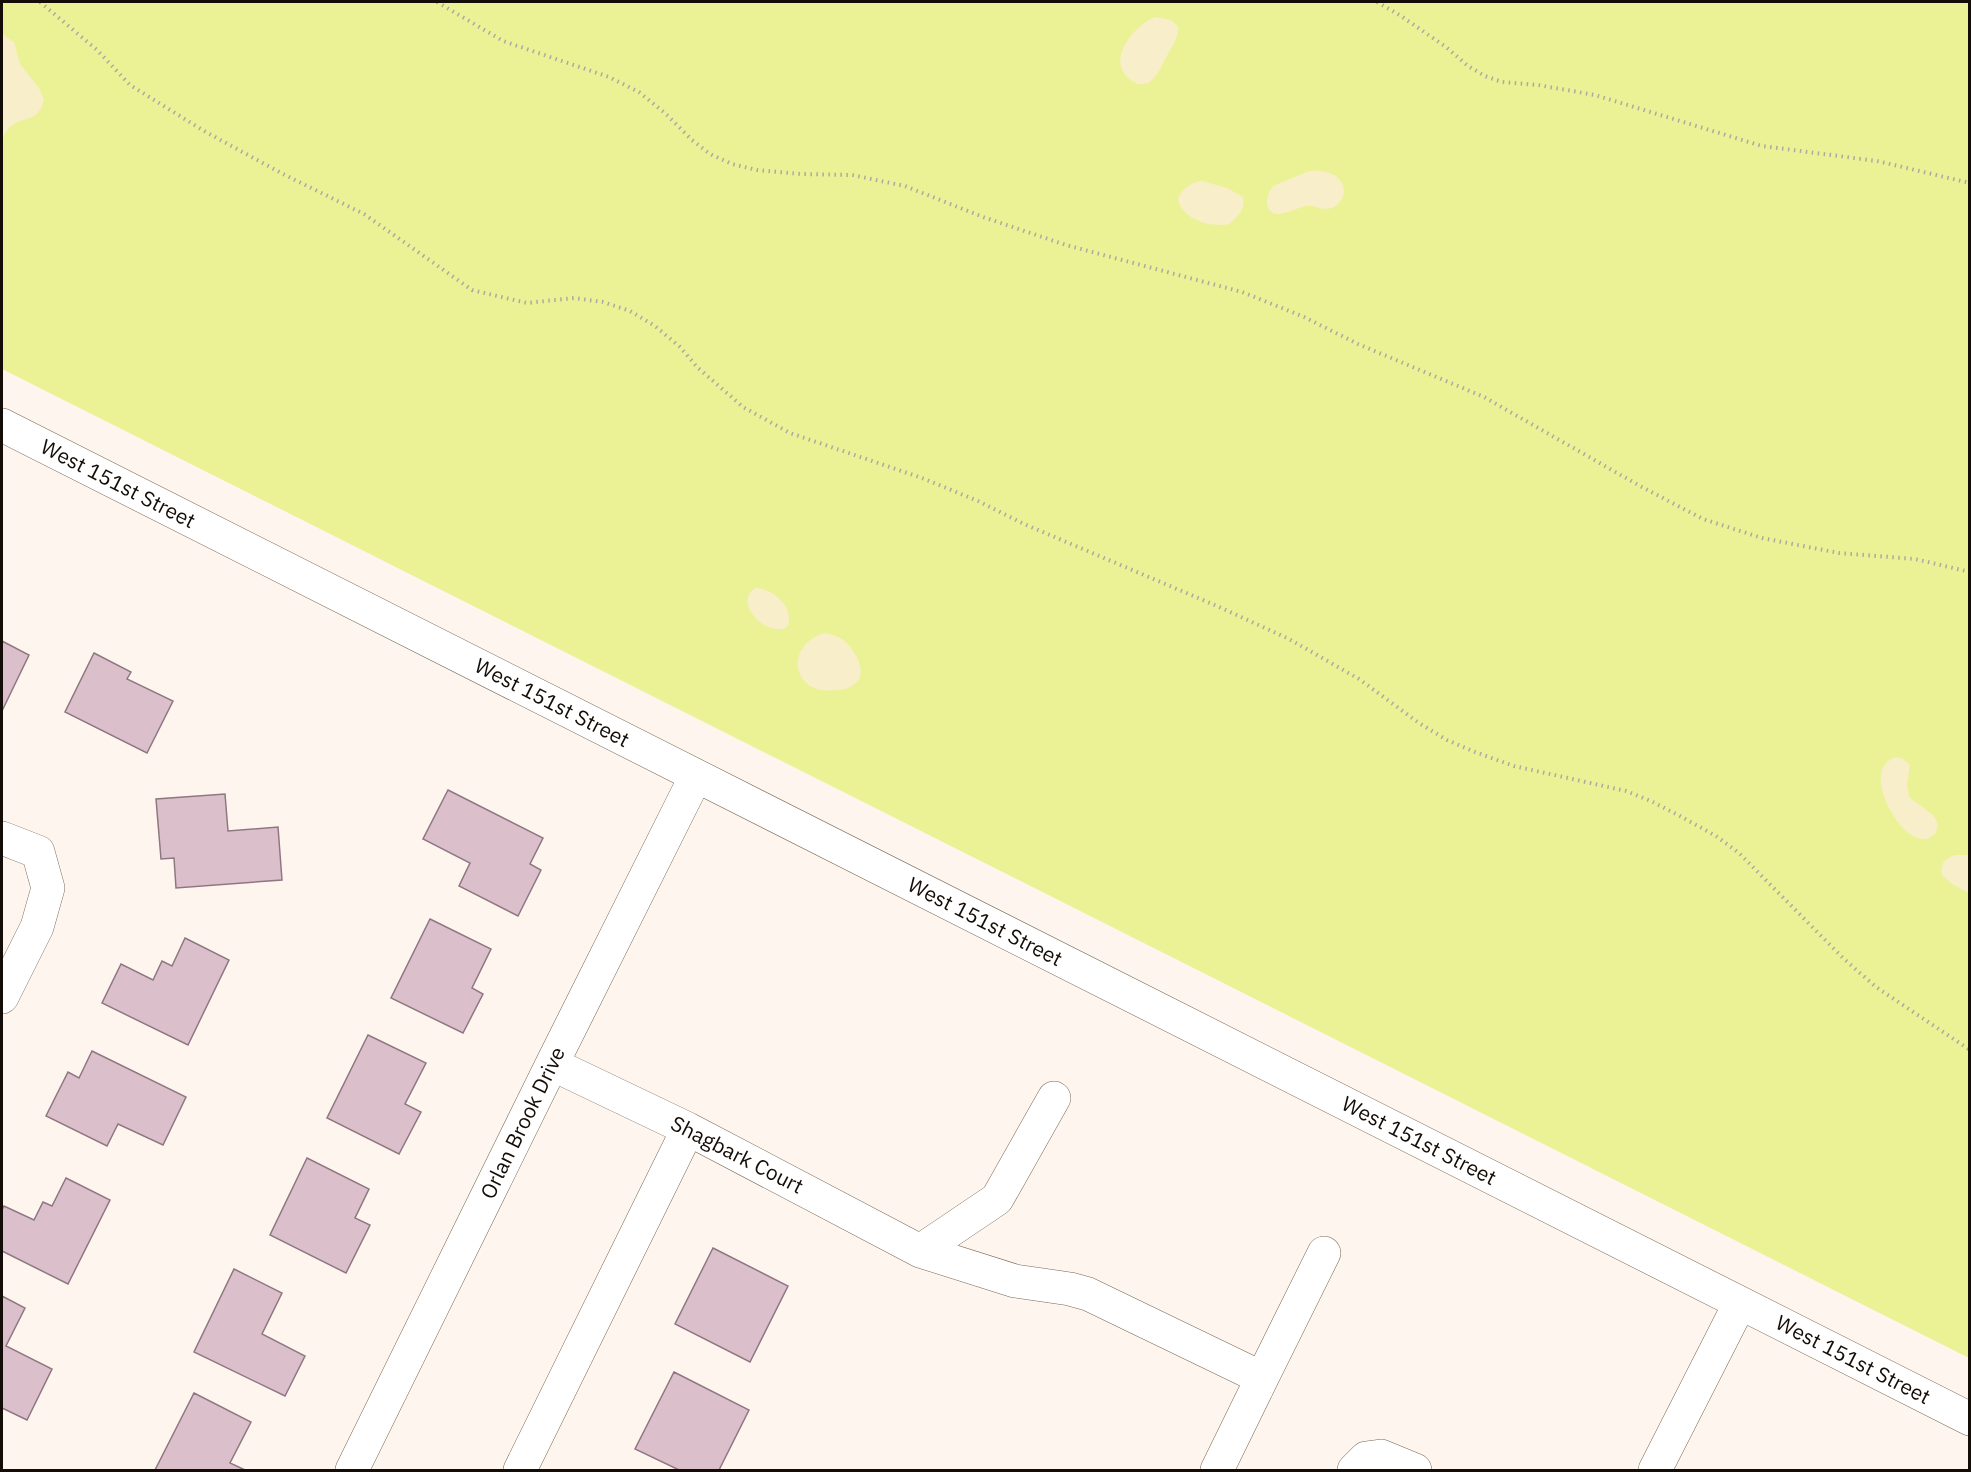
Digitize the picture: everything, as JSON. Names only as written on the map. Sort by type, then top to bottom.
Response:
[{"type":"street","name":"West 151st Street","points":[[2,425],[1970,1419]]},
{"type":"street","name":"Orlan Brook Drive","points":[[352,1470],[696,776]]},
{"type":"street","points":[[2,838],[38,852],[48,888],[37,927],[2,997]]},
{"type":"street","name":"Shagbark Court","points":[[552,1064],[688,1129],[920,1251],[1015,1281],[1088,1294],[1262,1378]]},
{"type":"street","points":[[920,1251],[997,1199],[1054,1098]]},
{"type":"street","points":[[520,1470],[688,1129]]},
{"type":"street","points":[[1217,1470],[1324,1253]]},
{"type":"street","points":[[1655,1470],[1740,1303]]},
{"type":"street","points":[[1354,1470],[1366,1458],[1381,1456],[1415,1470]]},
{"type":"path","points":[[40,2],[97,50],[130,85],[204,131],[364,214],[472,290],[527,303],[574,298],[603,302],[630,311],[655,326],[743,407],[790,433],[922,478],[978,501],[1024,524],[1289,639],[1359,679],[1419,723],[1447,740],[1514,766],[1626,791],[1680,816],[1716,836],[1739,853],[1844,959],[1876,987],[1970,1050]]},
{"type":"path","points":[[437,2],[503,40],[609,77],[639,93],[710,154],[732,164],[757,170],[852,175],[904,186],[983,217],[1066,245],[1242,292],[1304,316],[1358,344],[1484,397],[1640,486],[1703,519],[1773,540],[1839,553],[1915,559],[1970,572]]},
{"type":"path","points":[[1377,2],[1437,41],[1468,66],[1485,76],[1502,82],[1538,85],[1595,95],[1762,146],[1877,161],[1970,183]]},
{"type":"green space","points":[[2,2],[1969,2],[1969,1358],[2,369]]},
{"type":"sand","points":[[1155,17],[1171,20],[1178,26],[1177,35],[1155,76],[1148,83],[1138,84],[1125,74],[1121,66],[1121,56],[1130,37],[1138,28]]},
{"type":"sand","points":[[2,34],[14,42],[20,64],[39,88],[44,100],[36,115],[12,125],[2,141]]},
{"type":"sand","points":[[1309,171],[1325,172],[1339,179],[1344,194],[1336,206],[1326,209],[1307,206],[1279,214],[1269,210],[1267,199],[1273,186]]},
{"type":"sand","points":[[1202,181],[1227,188],[1243,197],[1242,209],[1229,224],[1205,223],[1190,217],[1180,205],[1178,198],[1185,188]]},
{"type":"sand","points":[[755,588],[768,591],[781,600],[788,612],[787,627],[771,628],[755,618],[748,602],[749,595]]},
{"type":"sand","points":[[825,633],[834,635],[848,644],[859,662],[861,669],[858,681],[846,689],[820,690],[809,685],[802,678],[798,668],[803,647],[812,639]]},
{"type":"sand","points":[[1896,757],[1910,765],[1907,785],[1909,797],[1933,815],[1938,824],[1936,833],[1928,839],[1914,836],[1903,828],[1883,795],[1882,772],[1886,763]]},
{"type":"sand","points":[[1956,855],[1969,855],[1969,893],[1952,884],[1942,875],[1944,862]]},
{"type":"building","points":[[2,641],[29,655],[2,711]]},
{"type":"building","points":[[94,653],[131,672],[127,679],[173,701],[147,753],[65,712]]},
{"type":"building","points":[[448,790],[543,838],[530,864],[541,870],[518,916],[459,886],[470,863],[423,839]]},
{"type":"building","points":[[225,794],[228,831],[278,827],[282,880],[176,888],[174,858],[161,859],[156,799]]},
{"type":"building","points":[[430,919],[491,949],[472,988],[483,994],[463,1033],[391,998]]},
{"type":"building","points":[[185,938],[229,960],[188,1045],[102,1003],[121,964],[153,980],[162,961],[172,966]]},
{"type":"building","points":[[368,1035],[426,1063],[405,1104],[421,1112],[399,1154],[327,1118]]},
{"type":"building","points":[[92,1051],[186,1097],[163,1145],[118,1124],[107,1146],[46,1116],[68,1072],[79,1078]]},
{"type":"building","points":[[307,1158],[369,1189],[355,1218],[370,1225],[346,1273],[270,1235]]},
{"type":"building","points":[[66,1178],[110,1200],[68,1284],[2,1251],[2,1210],[4,1206],[34,1220],[43,1202],[52,1206]]},
{"type":"building","points":[[713,1248],[788,1286],[750,1362],[675,1324]]},
{"type":"building","points":[[234,1269],[282,1293],[262,1334],[305,1356],[285,1396],[194,1352]]},
{"type":"building","points":[[2,1296],[25,1308],[6,1346],[52,1369],[27,1420],[2,1408]]},
{"type":"building","points":[[674,1372],[749,1410],[719,1470],[679,1470],[635,1449]]},
{"type":"building","points":[[194,1393],[251,1422],[230,1463],[245,1470],[155,1470]]}]
